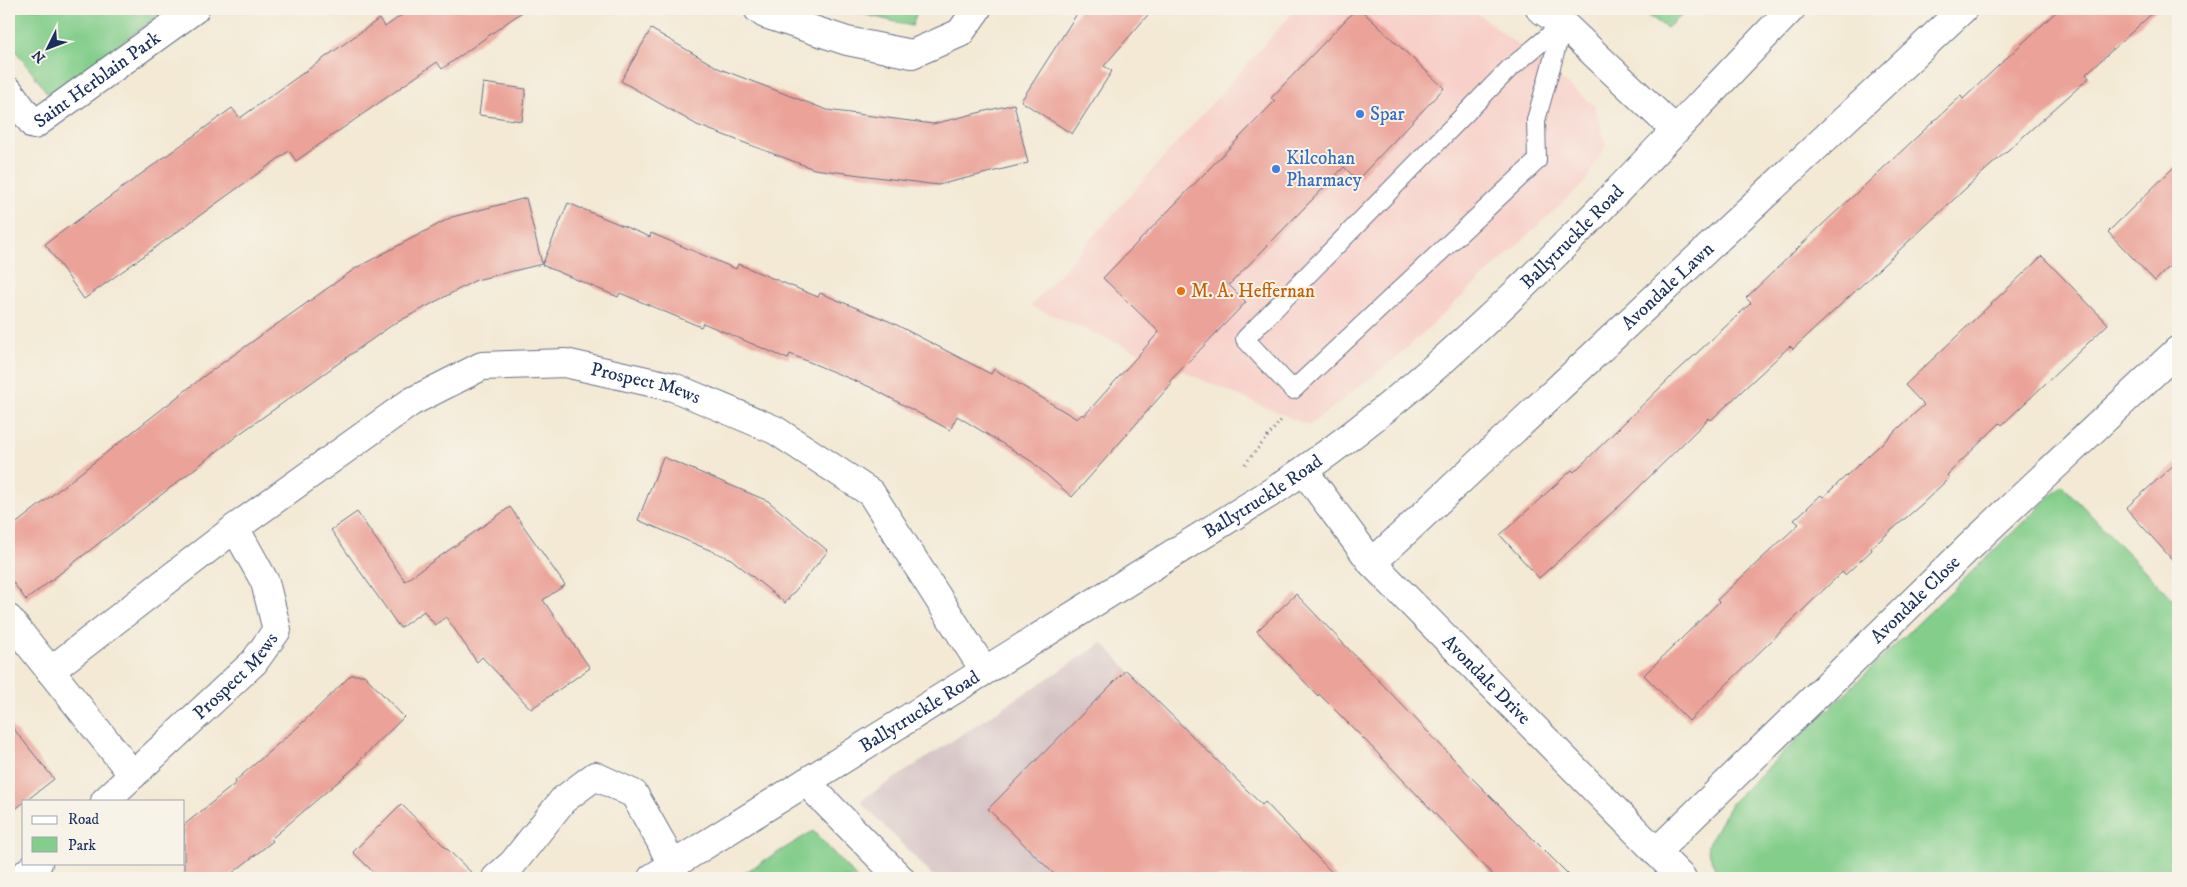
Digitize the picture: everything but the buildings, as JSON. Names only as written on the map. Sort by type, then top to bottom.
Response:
[{"type":"street","name":"Saint Herblain Park","points":[[9,90],[34,125],[195,9]]},
{"type":"street","points":[[758,9],[765,14],[847,41],[912,54],[960,33],[977,9]]},
{"type":"street","points":[[1540,9],[1563,24],[1674,130]]},
{"type":"street","name":"Ballytruckle Road","points":[[662,872],[1245,508],[1304,470],[1389,406],[1484,322],[1586,224],[1791,9]]},
{"type":"street","name":"Avondale Lawn","points":[[1372,563],[1710,244],[1963,9]]},
{"type":"street","name":"Avondale Close","points":[[1656,852],[1970,546],[2178,350]]},
{"type":"street","name":"Prospect Mews","points":[[50,671],[235,528],[410,402],[482,366],[565,363],[673,387],[775,430],[871,493],[984,670]]},
{"type":"street","name":"Avondale Drive","points":[[1304,470],[1372,563],[1682,878]]},
{"type":"street","name":"Prospect Mews","points":[[106,800],[254,662],[277,630],[265,582],[235,528]]},
{"type":"street","points":[[9,619],[133,774]]},
{"type":"street","points":[[496,878],[513,863],[563,800],[595,776],[634,794],[661,842],[662,872]]},
{"type":"street","points":[[806,782],[900,878]]},
{"type":"street","points":[[21,878],[37,864]]},
{"type":"lane","points":[[1563,24],[1536,120],[1537,161],[1293,390],[1245,339],[1508,70],[1563,24]]},
{"type":"path","points":[[1245,508],[1233,479],[1283,418],[1293,390]]},
{"type":"shaded area","points":[[1296,9],[1472,9],[1595,106],[1606,145],[1586,181],[1397,357],[1309,426],[1031,306]]},
{"type":"shaded area","points":[[1102,643],[1334,878],[935,878],[860,801]]},
{"type":"green space","points":[[9,9],[168,9],[49,95],[9,42]]},
{"type":"green space","points":[[843,9],[918,9],[912,26]]},
{"type":"green space","points":[[1639,9],[1688,9],[1667,28]]},
{"type":"green space","points":[[2062,485],[2178,605],[2178,878],[1718,878],[1707,846],[1732,802]]},
{"type":"green space","points":[[813,831],[857,878],[736,878]]},
{"type":"place","name":"Spar","points":[[1360,114]]},
{"type":"place","name":"Kilcohan Pharmacy","points":[[1276,169]]},
{"type":"place","name":"M. A. Heffernan","points":[[1181,291]]}]
